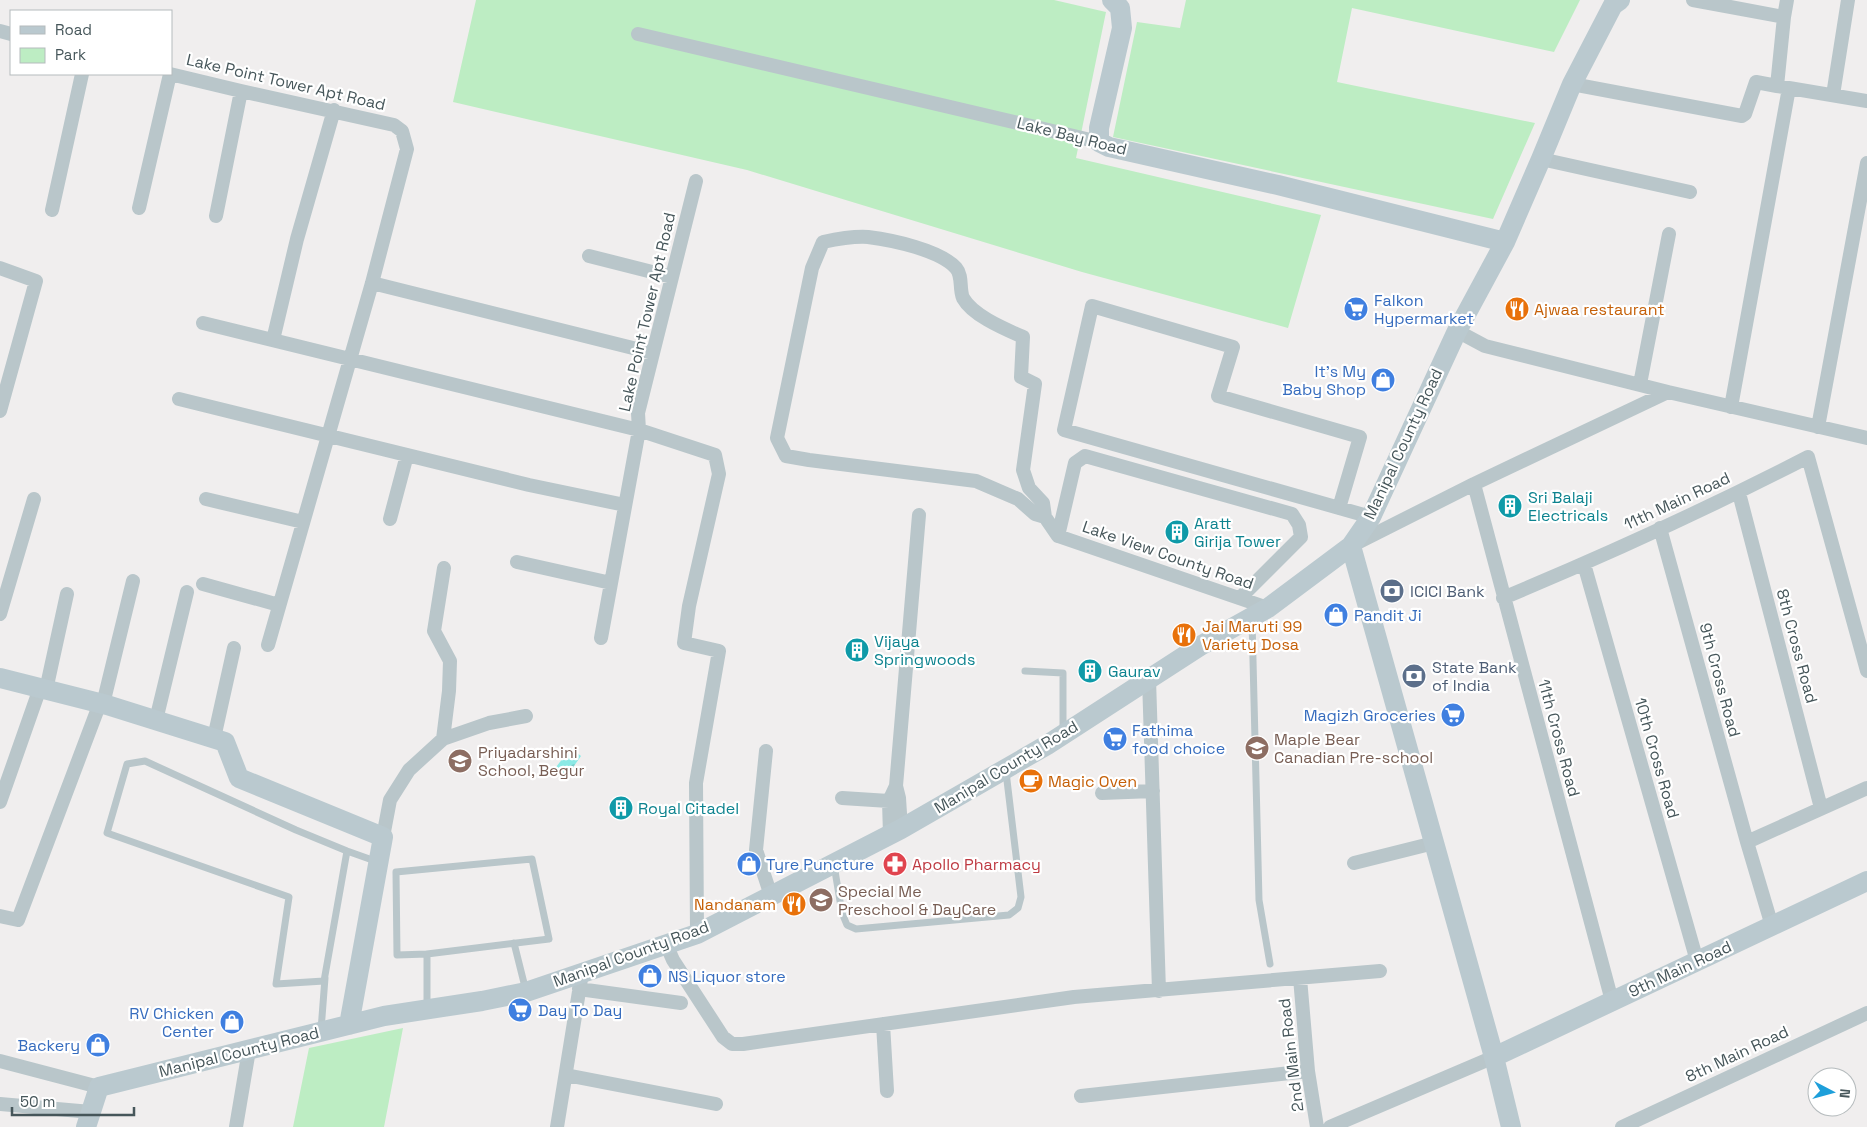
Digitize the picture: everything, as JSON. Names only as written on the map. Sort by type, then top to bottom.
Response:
[{"type":"street","points":[[1693,0],[1730,3],[1784,17]]},
{"type":"street","points":[[1731,407],[1783,87],[1784,17],[1787,0]]},
{"type":"street","points":[[1833,95],[1848,0]]},
{"type":"street","name":"Manipal County Road","points":[[99,1087],[384,1016],[427,1010],[581,981],[666,944],[697,934],[896,832],[1063,735],[1200,646],[1260,612],[1351,546],[1371,517],[1457,331],[1505,242],[1542,159],[1572,84],[1615,2]]},
{"type":"street","points":[[1099,142],[1100,128],[1122,28],[1118,3]]},
{"type":"street","name":"Lake Bay Road","points":[[638,34],[1099,142],[1109,147],[1278,185],[1505,242]]},
{"type":"street","name":"Lake Point Tower Apt Road","points":[[172,74],[394,124],[402,131],[406,149],[372,283]]},
{"type":"street","points":[[52,210],[82,75]]},
{"type":"street","points":[[139,208],[170,75]]},
{"type":"street","points":[[1572,84],[1742,116],[1745,114],[1756,82],[1867,101]]},
{"type":"street","points":[[216,216],[241,91]]},
{"type":"street","points":[[273,340],[297,240],[334,110]]},
{"type":"street","points":[[1542,159],[1690,192]]},
{"type":"street","points":[[1818,426],[1867,163]]},
{"type":"street","name":"Lake Point Tower Apt Road","points":[[696,181],[638,413],[639,430],[715,455],[720,474],[689,606],[684,643],[719,651],[696,783],[697,934]]},
{"type":"street","points":[[1640,384],[1669,234]]},
{"type":"street","points":[[1045,516],[1034,514],[1018,499],[976,481],[786,456],[777,438],[812,268],[822,242],[846,237],[868,237],[943,257],[958,270],[963,298],[978,314],[1023,337],[1021,377],[1035,384],[1023,470],[1029,488],[1044,503],[1045,516],[1058,536]]},
{"type":"street","points":[[589,256],[672,277]]},
{"type":"street","points":[[0,268],[36,281],[0,410]]},
{"type":"street","points":[[268,645],[372,283],[653,353]]},
{"type":"street","points":[[1339,508],[1360,437],[1218,396],[1234,347],[1092,306],[1064,430],[1339,508],[1371,517]]},
{"type":"street","points":[[203,323],[639,430],[600,638]]},
{"type":"street","points":[[1457,331],[1485,346],[1668,392],[1867,438]]},
{"type":"street","points":[[1511,1127],[1494,1057],[1351,546],[1474,484],[1668,392]]},
{"type":"street","points":[[179,399],[529,485],[625,505]]},
{"type":"street","points":[[390,518],[407,455]]},
{"type":"street","points":[[1058,536],[1074,463],[1085,456],[1292,514],[1299,525],[1301,537],[1240,598]]},
{"type":"street","name":"11th Main Road","points":[[1503,598],[1584,564],[1739,493],[1808,457],[1867,671]]},
{"type":"street","name":"11th Cross Road","points":[[1474,484],[1612,1001]]},
{"type":"street","points":[[1018,499],[1029,488]]},
{"type":"street","name":"8th Cross Road","points":[[1739,493],[1822,808]]},
{"type":"street","points":[[0,614],[34,499]]},
{"type":"street","points":[[206,499],[303,522]]},
{"type":"street","points":[[896,832],[899,798],[896,786],[918,515]]},
{"type":"street","name":"9th Cross Road","points":[[1660,528],[1772,926]]},
{"type":"street","name":"Lake View County Road","points":[[1058,536],[1240,598],[1260,612]]},
{"type":"street","points":[[517,562],[611,583]]},
{"type":"street","name":"10th Cross Road","points":[[1584,564],[1697,961]]},
{"type":"street","points":[[443,739],[449,691],[450,661],[434,631],[444,568]]},
{"type":"street","points":[[0,916],[18,920],[101,704],[133,581]]},
{"type":"street","points":[[203,584],[279,605]]},
{"type":"street","points":[[156,720],[188,592]]},
{"type":"street","points":[[0,802],[43,689],[67,594]]},
{"type":"street","points":[[214,738],[234,648]]},
{"type":"street","points":[[0,678],[101,704],[225,742],[239,778],[383,837]]},
{"type":"street","points":[[1150,679],[1159,991]]},
{"type":"street","points":[[349,1025],[390,800],[409,770],[443,739],[489,723],[526,716]]},
{"type":"street","points":[[766,751],[756,850],[771,896]]},
{"type":"street","points":[[896,786],[889,801],[896,832]]},
{"type":"street","points":[[1747,842],[1867,788]]},
{"type":"street","points":[[1102,793],[1153,790]]},
{"type":"street","points":[[842,798],[889,801]]},
{"type":"street","points":[[1354,863],[1434,843]]},
{"type":"street","name":"9th Main Road","points":[[1494,1057],[1867,881]]},
{"type":"street","points":[[666,944],[723,1038],[732,1044],[1074,997],[1380,971]]},
{"type":"street","name":"2nd Main Road","points":[[1300,978],[1308,1070],[1317,1127]]},
{"type":"street","points":[[557,1127],[581,981],[681,1003]]},
{"type":"street","name":"8th Main Road","points":[[1622,1127],[1867,1012]]},
{"type":"street","points":[[883,1024],[887,1091]]},
{"type":"street","points":[[236,1127],[249,1050]]},
{"type":"street","points":[[1330,1127],[1494,1057]]},
{"type":"street","points":[[0,1061],[99,1087],[89,1119],[0,1104]]},
{"type":"street","points":[[1081,1096],[1308,1070]]},
{"type":"street","points":[[566,1075],[716,1104]]},
{"type":"lane","points":[[1260,612],[1259,900],[1270,964]]},
{"type":"lane","points":[[1025,672],[1063,673],[1063,735]]},
{"type":"lane","points":[[324,978],[324,981],[276,984],[289,897],[107,833],[126,764],[145,762],[347,851],[378,862]]},
{"type":"lane","points":[[833,864],[842,914],[847,925],[856,929],[1009,915],[1018,908],[1021,897],[1006,769]]},
{"type":"lane","points":[[320,1032],[324,978],[347,851]]},
{"type":"lane","points":[[532,859],[549,939],[427,954],[397,954],[396,872],[532,859]]},
{"type":"lane","points":[[514,943],[526,992]]},
{"type":"lane","points":[[427,954],[427,1010]]},
{"type":"green space","points":[[476,0],[1054,0],[1106,12],[1076,158],[1321,215],[1288,328],[1082,272],[747,170],[453,102]]},
{"type":"green space","points":[[1186,0],[1580,0],[1554,52],[1352,8],[1337,82],[1535,123],[1493,219],[1113,137],[1137,22],[1180,28]]},
{"type":"green space","points":[[403,1028],[384,1127],[293,1127],[309,1048]]},
{"type":"water","points":[[571,748],[581,756],[567,776],[556,767]]},
{"type":"place","name":"Falkon Hypermarket","points":[[1356,309]]},
{"type":"place","name":"Ajwaa restaurant","points":[[1517,309]]},
{"type":"place","name":"It's My Baby Shop","points":[[1383,380]]},
{"type":"place","name":"Sri Balaji Electricals","points":[[1510,506]]},
{"type":"place","name":"Aratt Girija Tower","points":[[1177,532]]},
{"type":"place","name":"ICICI Bank","points":[[1392,591]]},
{"type":"place","name":"Pandit Ji","points":[[1336,615]]},
{"type":"place","name":"Jai Maruti 99 Variety Dosa","points":[[1184,635]]},
{"type":"place","name":"Vijaya Springwoods","points":[[857,650]]},
{"type":"place","name":"Gaurav","points":[[1090,671]]},
{"type":"place","name":"State Bank of India","points":[[1414,676]]},
{"type":"place","name":"Magizh Groceries","points":[[1453,715]]},
{"type":"place","name":"Fathima food choice","points":[[1115,739]]},
{"type":"place","name":"Maple Bear Canadian Pre-school","points":[[1257,748]]},
{"type":"place","name":"Priyadarshini School, Begur","points":[[460,761]]},
{"type":"place","name":"Magic Oven","points":[[1031,781]]},
{"type":"place","name":"Royal Citadel","points":[[621,808]]},
{"type":"place","name":"Tyre Puncture","points":[[749,864]]},
{"type":"place","name":"Apollo Pharmacy","points":[[895,864]]},
{"type":"place","name":"Special Me Preschool & DayCare","points":[[821,900]]},
{"type":"place","name":"Nandanam","points":[[794,904]]},
{"type":"place","name":"NS Liquor store","points":[[650,976]]},
{"type":"place","name":"Day To Day","points":[[520,1010]]},
{"type":"place","name":"RV Chicken Center","points":[[232,1022]]},
{"type":"place","name":"Backery","points":[[98,1045]]}]
